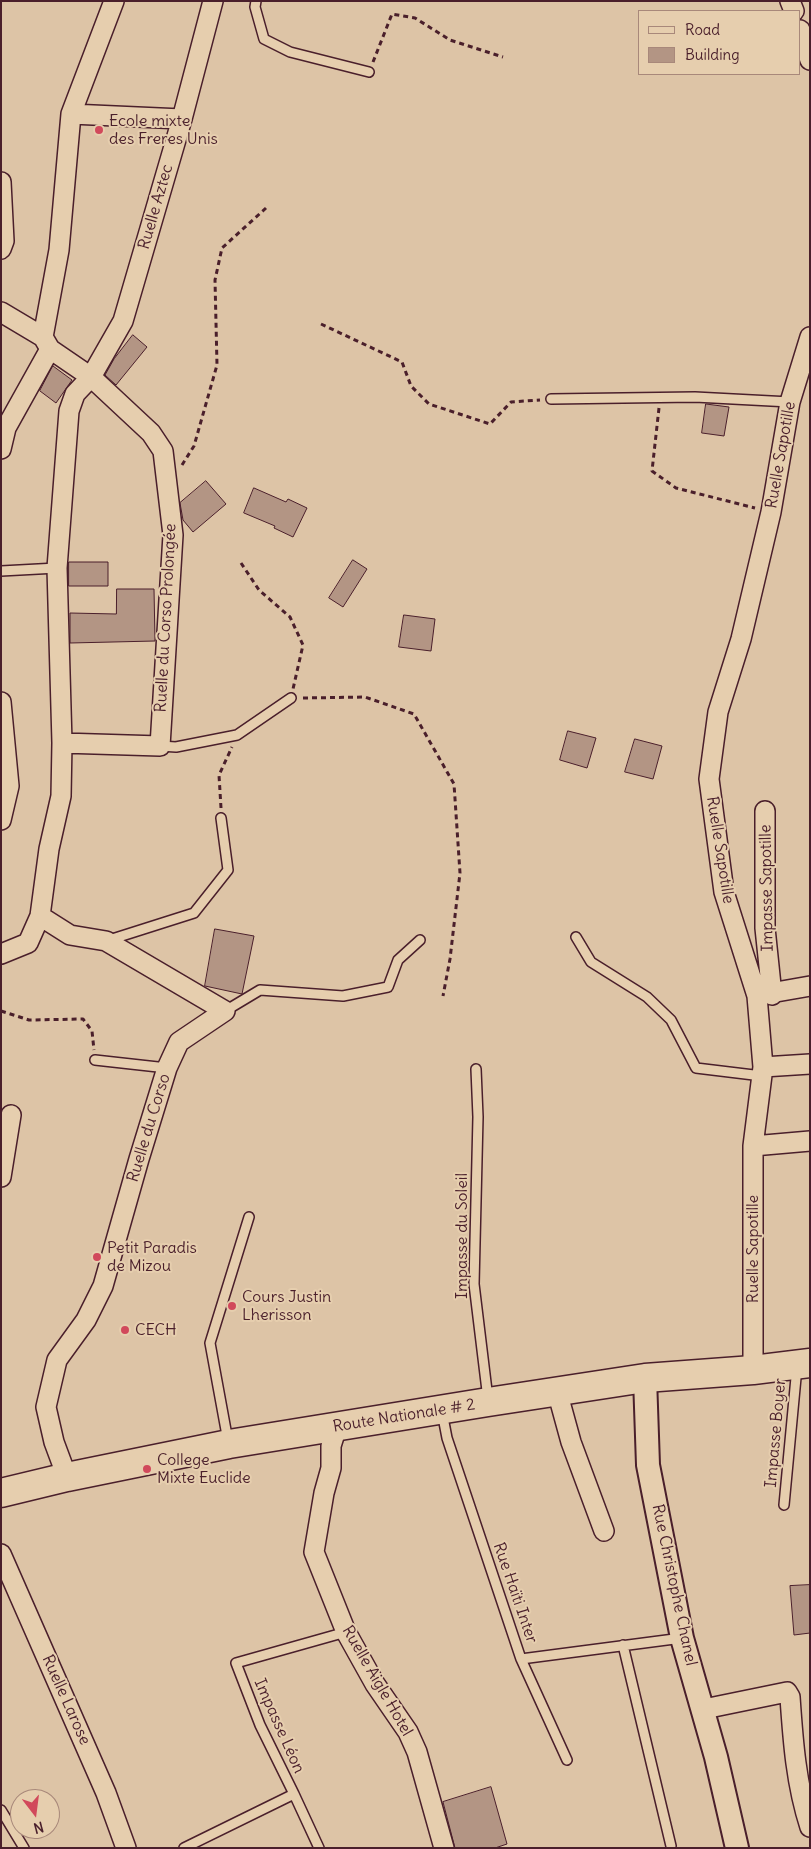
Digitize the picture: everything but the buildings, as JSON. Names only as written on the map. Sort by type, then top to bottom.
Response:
[{"type":"main road","name":"Route Nationale # 2","points":[[1,1493],[68,1477],[229,1444],[488,1402],[646,1378],[804,1364]]},
{"type":"street","points":[[1,449],[6,428],[47,343],[59,250],[71,114],[114,1]]},
{"type":"street","name":"Ruelle Aztec","points":[[91,377],[123,321],[182,119],[213,1]]},
{"type":"street","points":[[801,33],[810,60]]},
{"type":"street","points":[[71,114],[182,119]]},
{"type":"street","points":[[1,182],[4,241],[1,249]]},
{"type":"street","name":"Ruelle du Corso Prolongée","points":[[1,312],[47,343],[91,377],[151,434],[163,451],[173,535],[160,746]]},
{"type":"street","name":"Ruelle Sapotille","points":[[753,1370],[753,1146],[762,1071],[764,995],[724,892],[709,779],[718,712],[741,639],[771,512],[790,402],[810,337]]},
{"type":"street","points":[[1,954],[28,943],[40,916],[49,849],[61,796],[62,743],[57,568],[69,411],[75,394],[91,377]]},
{"type":"street","points":[[1,702],[9,786],[1,820]]},
{"type":"street","points":[[62,743],[160,746]]},
{"type":"street","name":"Impasse Sapotille","points":[[764,995],[765,811]]},
{"type":"street","points":[[40,916],[70,935],[106,941],[225,1011]]},
{"type":"street","points":[[764,995],[810,986]]},
{"type":"street","name":"Ruelle du Corso","points":[[68,1477],[54,1442],[46,1407],[57,1360],[86,1320],[103,1286],[167,1068],[179,1042],[225,1011]]},
{"type":"street","points":[[762,1071],[810,1064]]},
{"type":"street","points":[[1,1177],[11,1115]]},
{"type":"street","points":[[753,1146],[810,1141]]},
{"type":"street","name":"Rue Christophe Chanel","points":[[646,1378],[648,1465],[682,1638],[704,1709],[737,1848]]},
{"type":"street","points":[[557,1391],[571,1442],[604,1531]]},
{"type":"street","name":"Ruelle Aigle Hotel","points":[[337,1427],[331,1446],[331,1468],[324,1493],[314,1552],[346,1632],[375,1684],[408,1732],[417,1752],[444,1848]]},
{"type":"street","name":"Ruelle Larose","points":[[1,1554],[106,1793],[126,1848]]},
{"type":"street","points":[[704,1709],[787,1692],[790,1696],[801,1800],[810,1827]]},
{"type":"lane","points":[[256,1],[255,6],[264,39],[290,52],[369,72]]},
{"type":"lane","points":[[551,399],[695,397],[790,402]]},
{"type":"lane","points":[[1,571],[57,568]]},
{"type":"lane","points":[[160,746],[176,747],[237,735],[291,698]]},
{"type":"lane","points":[[106,941],[194,913],[228,870],[221,818]]},
{"type":"lane","points":[[576,937],[591,962],[647,997],[670,1020],[696,1068],[762,1071]]},
{"type":"lane","name":"Ruelle du Corso","points":[[225,1011],[260,990],[342,996],[388,987],[398,960],[420,940]]},
{"type":"lane","points":[[95,1060],[167,1068]]},
{"type":"lane","name":"Impasse du Soleil","points":[[476,1069],[478,1117],[474,1284],[488,1402]]},
{"type":"lane","points":[[229,1444],[210,1343],[249,1217]]},
{"type":"lane","name":"Impasse Boyer","points":[[784,1505],[804,1364]]},
{"type":"lane","name":"Rue Haïti Inter","points":[[442,1410],[447,1438],[521,1659],[682,1638]]},
{"type":"lane","name":"Impasse Léon","points":[[184,1848],[294,1794],[260,1725],[236,1663],[346,1632]]},
{"type":"lane","points":[[623,1645],[671,1846]]},
{"type":"lane","points":[[521,1659],[567,1760]]},
{"type":"lane","points":[[294,1794],[319,1848]]},
{"type":"lane","points":[[1,1810],[24,1848]]},
{"type":"path","points":[[369,72],[380,40],[392,14],[416,18],[450,40],[503,57]]},
{"type":"path","points":[[168,486],[194,446],[217,366],[215,280],[222,248],[266,208]]},
{"type":"path","points":[[321,324],[402,362],[411,386],[429,404],[490,424],[511,402],[551,399]]},
{"type":"path","points":[[661,398],[652,471],[676,488],[771,512]]},
{"type":"path","points":[[240,563],[259,590],[290,617],[303,645],[291,698],[365,697],[414,714],[454,784],[460,873],[450,959],[443,996]]},
{"type":"path","points":[[221,818],[219,775],[237,735]]},
{"type":"path","points":[[1,1012],[29,1020],[83,1019],[92,1031],[95,1060]]},
{"type":"place","name":"Ecole mixte des Freres Unis","points":[[99,130]]},
{"type":"place","name":"Petit Paradis de Mizou","points":[[97,1257]]},
{"type":"place","name":"Cours Justin Lherisson","points":[[232,1306]]},
{"type":"place","name":"CECH","points":[[125,1330]]},
{"type":"place","name":"College Mixte Euclide","points":[[147,1469]]}]
